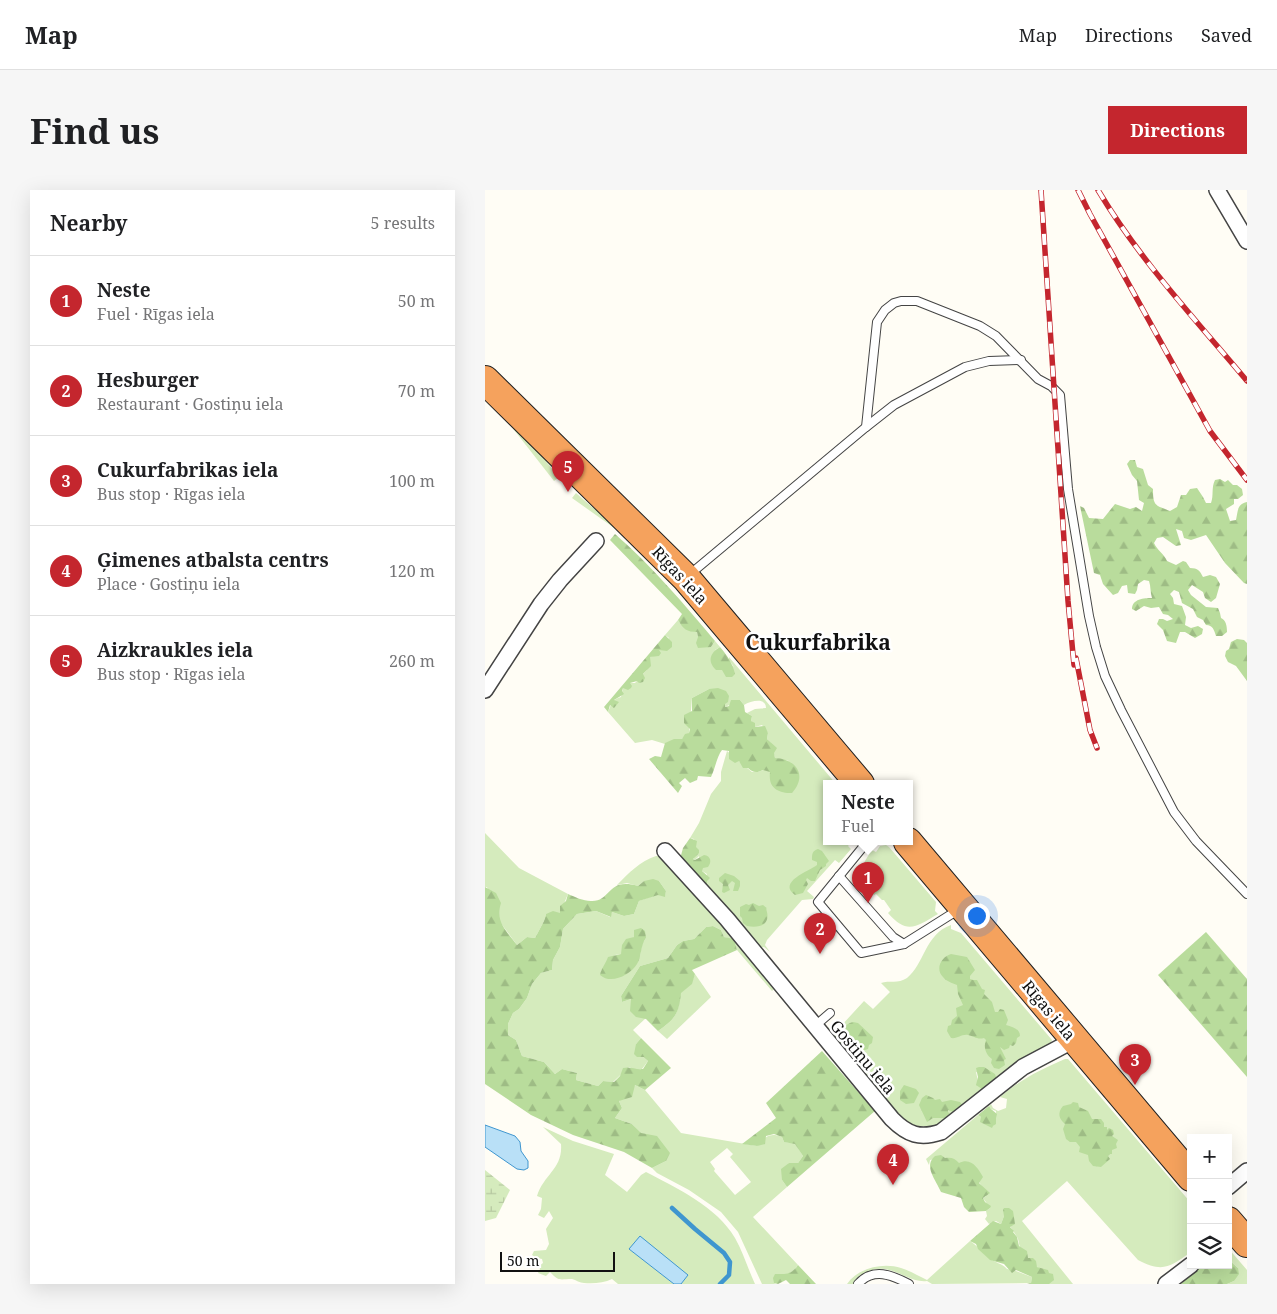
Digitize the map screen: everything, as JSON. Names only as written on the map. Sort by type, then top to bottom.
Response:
[{"type":"highway","name":"Rīgas iela","points":[[485,380],[686,578],[857,780]]},
{"type":"highway","name":"Rīgas iela","points":[[911,845],[1187,1173]]},
{"type":"street","points":[[1217,191],[1247,241]]},
{"type":"street","points":[[485,690],[541,604],[596,541]]},
{"type":"street","name":"Gostiņu iela","points":[[665,851],[727,919],[892,1120],[905,1130],[919,1136],[930,1136],[941,1132],[1023,1067],[1074,1040]]},
{"type":"street","points":[[1232,1184],[1247,1171]]},
{"type":"street","points":[[1166,1284],[1187,1267]]},
{"type":"lane","points":[[866,427],[875,331],[880,316],[894,304],[901,301],[917,301],[980,326],[997,336],[1038,379],[1051,386],[1061,396],[1064,457],[1069,497],[1089,616],[1105,676],[1125,719],[1174,812],[1196,841],[1247,894]]},
{"type":"lane","points":[[686,578],[894,405],[965,367],[989,361],[1021,360]]},
{"type":"lane","points":[[865,845],[818,902],[861,953],[905,944],[963,907]]},
{"type":"lane","points":[[839,876],[893,937],[905,944]]},
{"type":"lane","points":[[815,1026],[830,1013]]},
{"type":"lane","points":[[858,1284],[870,1275],[880,1274],[894,1276],[909,1284]]},
{"type":"green space","points":[[507,421],[515,424],[559,477],[554,481]]},
{"type":"green space","points":[[1130,460],[1135,460],[1137,467],[1143,469],[1148,485],[1153,489],[1154,502],[1170,511],[1177,507],[1181,495],[1186,495],[1190,489],[1197,488],[1206,503],[1211,503],[1215,480],[1220,479],[1225,482],[1228,480],[1233,485],[1237,485],[1242,489],[1243,495],[1238,499],[1234,499],[1234,504],[1226,509],[1230,521],[1236,520],[1240,506],[1247,502],[1247,584],[1225,563],[1206,535],[1191,540],[1184,538],[1182,531],[1176,529],[1181,545],[1176,546],[1163,537],[1157,538],[1154,543],[1167,561],[1176,565],[1183,561],[1190,568],[1198,570],[1203,577],[1210,575],[1216,577],[1220,584],[1216,598],[1211,602],[1205,598],[1203,592],[1192,585],[1188,590],[1191,595],[1206,607],[1218,608],[1227,628],[1227,632],[1222,636],[1216,636],[1212,627],[1206,625],[1203,620],[1197,617],[1193,609],[1182,603],[1179,592],[1174,590],[1170,594],[1174,604],[1182,606],[1186,617],[1185,625],[1191,628],[1198,626],[1203,629],[1202,634],[1195,638],[1185,632],[1180,632],[1176,643],[1167,641],[1163,630],[1157,624],[1159,619],[1167,621],[1173,619],[1163,614],[1159,607],[1151,608],[1144,606],[1136,611],[1132,609],[1136,601],[1152,598],[1149,581],[1144,580],[1138,584],[1135,594],[1128,593],[1127,585],[1122,586],[1118,593],[1113,595],[1103,584],[1100,575],[1094,573],[1080,506],[1084,508],[1089,518],[1103,519],[1115,504],[1130,509],[1136,507],[1142,511],[1144,503],[1139,500],[1137,481],[1127,464]]},
{"type":"green space","points":[[576,493],[592,507],[611,519],[665,572],[839,780],[663,574],[617,530],[572,498]]},
{"type":"green space","points":[[615,534],[655,572],[715,641],[711,647],[698,648],[696,643],[697,632],[688,631],[682,626],[678,620],[682,614],[610,540]]},
{"type":"green space","points":[[678,620],[686,629],[697,631],[698,637],[711,647],[715,641],[720,647],[715,650],[734,667],[729,657],[833,780],[823,780],[823,845],[849,845],[851,849],[839,863],[835,860],[807,891],[814,897],[813,899],[802,900],[767,940],[765,945],[770,952],[764,947],[757,949],[704,889],[707,874],[702,871],[699,856],[695,860],[693,858],[696,847],[694,839],[690,838],[699,823],[711,794],[721,781],[721,772],[727,751],[752,772],[758,772],[789,761],[775,758],[771,743],[767,739],[768,733],[762,725],[755,727],[751,721],[752,716],[747,713],[755,709],[766,708],[764,702],[750,702],[744,705],[740,700],[725,707],[709,689],[692,698],[689,733],[682,739],[665,744],[652,740],[635,743],[608,712],[614,701],[621,697],[623,688],[626,688],[630,683],[635,683],[647,670],[650,657],[669,638],[665,635]]},
{"type":"green space","points":[[665,635],[672,642],[672,647],[667,651],[659,650],[661,653],[659,656],[650,657],[651,666],[643,674],[645,678],[643,682],[630,683],[632,686],[628,690],[623,688],[624,694],[614,700],[619,702],[614,708],[610,705],[608,712],[604,707]]},
{"type":"green space","points":[[1237,639],[1244,640],[1247,643],[1247,681],[1236,666],[1228,662],[1225,656],[1231,642]]},
{"type":"green space","points":[[720,647],[733,667],[735,674],[732,677],[726,677],[722,670],[716,670],[711,663],[712,655]]},
{"type":"green space","points":[[718,688],[726,691],[729,696],[725,707],[729,706],[731,700],[740,700],[744,705],[745,712],[752,716],[751,721],[755,723],[755,727],[765,726],[768,733],[767,739],[777,748],[774,753],[775,758],[789,761],[797,769],[799,780],[792,793],[778,791],[772,786],[770,772],[763,770],[755,772],[748,768],[743,768],[739,761],[735,763],[729,759],[729,751],[722,750],[711,777],[698,776],[697,780],[690,783],[685,778],[679,783],[682,786],[678,793],[649,759],[655,756],[661,757],[665,743],[674,739],[682,739],[685,734],[689,733],[690,729],[684,723],[684,715],[692,711],[692,698],[709,689]]},
{"type":"green space","points":[[485,833],[519,868],[568,894],[560,913],[546,914],[535,938],[527,937],[517,945],[500,922],[487,887],[485,887]]},
{"type":"green space","points":[[690,838],[697,841],[696,847],[699,850],[699,853],[693,859],[695,860],[704,855],[710,860],[708,867],[703,868],[702,871],[710,878],[707,881],[707,887],[680,859],[683,848]]},
{"type":"green space","points":[[886,845],[936,902],[935,911],[938,914],[918,925],[906,926],[895,920],[888,913],[891,910],[884,900],[876,894],[874,895],[865,883],[862,868],[872,850],[876,852],[880,846]]},
{"type":"green space","points":[[818,849],[822,851],[829,861],[820,870],[815,881],[807,878],[808,884],[803,893],[795,895],[790,890],[792,881],[817,865],[817,862],[812,860],[812,856],[813,852]]},
{"type":"green space","points":[[656,856],[663,856],[727,924],[775,988],[772,991],[737,950],[734,940],[724,937],[721,930],[713,926],[706,927],[694,939],[683,941],[677,945],[668,958],[640,966],[621,996],[622,1002],[631,999],[646,1018],[633,1030],[641,1038],[636,1044],[648,1061],[642,1069],[636,1070],[629,1067],[613,1082],[603,1081],[598,1086],[576,1080],[577,1073],[562,1069],[555,1074],[544,1062],[522,1056],[516,1040],[508,1035],[508,1024],[513,1013],[519,1009],[527,998],[532,984],[541,973],[552,970],[553,960],[560,947],[563,929],[577,914],[596,911],[610,917],[612,912],[624,916],[634,914],[639,901],[658,894],[665,896],[666,891],[659,881],[644,881],[638,886],[627,883],[617,885],[635,868]],"holes":[[[634,937],[646,938],[642,944],[640,956],[601,971],[615,955],[621,954]]]},
{"type":"green space","points":[[725,873],[734,876],[740,881],[738,891],[733,891],[735,883],[732,881],[728,885],[730,890],[722,892],[723,884],[719,881],[719,878]]},
{"type":"green space","points":[[653,879],[659,881],[666,891],[665,897],[658,895],[639,901],[634,914],[624,916],[612,912],[611,917],[596,911],[577,914],[563,929],[560,947],[553,960],[552,970],[541,973],[532,984],[527,998],[519,1009],[513,1013],[508,1024],[508,1035],[516,1040],[522,1056],[544,1062],[555,1074],[562,1069],[577,1073],[576,1080],[598,1086],[603,1081],[614,1082],[620,1076],[623,1068],[643,1069],[648,1061],[644,1057],[637,1057],[634,1054],[636,1044],[641,1038],[671,1068],[645,1090],[635,1085],[632,1097],[619,1101],[622,1108],[615,1118],[632,1124],[641,1133],[657,1136],[670,1153],[666,1161],[652,1168],[624,1152],[573,1135],[531,1115],[485,1084],[485,887],[496,893],[501,903],[499,915],[503,926],[517,945],[527,937],[535,938],[546,914],[553,911],[560,913],[560,906],[566,901],[568,894],[579,899],[598,900],[620,885],[638,886],[644,881]]},
{"type":"green space","points":[[753,903],[767,908],[767,920],[762,925],[755,927],[747,926],[743,923],[740,916],[740,907]]},
{"type":"green space","points":[[951,925],[951,929],[961,933],[1052,1040],[1049,1046],[997,1080],[976,1072],[979,1086],[985,1091],[940,1125],[925,1127],[901,1120],[826,1027],[836,1033],[864,1001],[873,1009],[890,992],[881,983],[900,981],[907,978],[917,966],[930,942],[942,929]]},
{"type":"green space","points":[[713,926],[721,930],[724,937],[734,939],[737,950],[692,970],[695,974],[692,984],[681,993],[675,1015],[658,1031],[646,1019],[636,1017],[630,1011],[631,999],[622,1002],[621,996],[640,966],[668,958],[677,945],[683,941],[694,939],[706,927]]},
{"type":"green space","points":[[641,928],[645,931],[646,938],[639,961],[634,968],[625,975],[615,979],[604,978],[600,975],[608,957],[621,954],[622,945],[626,939],[634,937],[634,930]]},
{"type":"green space","points":[[1206,932],[1247,979],[1247,1077],[1158,975]]},
{"type":"green space","points":[[951,954],[967,957],[975,970],[970,979],[977,980],[982,989],[985,990],[984,994],[992,1002],[995,1012],[998,1012],[1000,1009],[1004,1010],[1008,1020],[1006,1025],[1016,1029],[1020,1034],[1013,1046],[1010,1045],[1009,1048],[1004,1050],[1000,1047],[1006,1059],[1004,1060],[1005,1065],[999,1069],[994,1068],[991,1063],[992,1059],[986,1051],[986,1040],[984,1038],[966,1035],[951,1038],[947,1031],[952,1020],[957,1016],[956,1008],[963,1005],[958,994],[957,985],[946,980],[939,970],[942,960]]},
{"type":"green space","points":[[695,974],[711,997],[667,1039],[658,1031],[675,1015],[679,1006],[680,993],[691,984]]},
{"type":"green space","points":[[853,1022],[858,1023],[873,1037],[868,1049],[862,1051],[840,1041],[843,1029]]},
{"type":"green space","points":[[822,1051],[875,1111],[787,1187],[782,1180],[781,1169],[789,1163],[798,1163],[803,1156],[795,1144],[784,1142],[782,1137],[774,1134],[766,1136],[765,1144],[757,1146],[742,1144],[776,1118],[766,1103]]},
{"type":"green space","points":[[1065,1059],[1068,1059],[1187,1198],[1187,1255],[1172,1265],[1160,1267],[1138,1260],[1067,1181],[1022,1221],[1073,1284],[1049,1284],[1048,1273],[1028,1259],[1004,1216],[1001,1224],[996,1221],[989,1224],[985,1219],[987,1216],[986,1211],[990,1208],[983,1198],[986,1196],[985,1191],[971,1173],[958,1164],[946,1159],[930,1160],[929,1165],[926,1159],[978,1115],[983,1123],[993,1126],[996,1121],[996,1111],[991,1109],[989,1106],[991,1104],[998,1111],[1006,1108],[1007,1099],[1000,1097],[1023,1080]]},
{"type":"green space","points":[[984,1067],[995,1074],[997,1080],[985,1091],[976,1085],[978,1077],[976,1068]]},
{"type":"green space","points":[[635,1085],[645,1090],[681,1133],[757,1146],[770,1135],[782,1137],[784,1142],[795,1143],[803,1156],[798,1163],[789,1163],[782,1180],[787,1187],[753,1217],[798,1265],[794,1270],[788,1274],[780,1274],[774,1283],[776,1284],[762,1284],[738,1232],[721,1212],[689,1190],[657,1173],[652,1168],[666,1161],[632,1124],[615,1118],[622,1108],[619,1101]],"holes":[[[727,1148],[733,1154],[730,1157],[751,1182],[735,1195],[714,1171],[715,1169],[710,1162]]]},
{"type":"green space","points":[[904,1085],[916,1089],[919,1093],[914,1103],[906,1104],[900,1100],[900,1091]]},
{"type":"green space","points":[[926,1095],[935,1100],[940,1099],[942,1102],[951,1100],[960,1102],[963,1106],[956,1113],[948,1110],[949,1118],[933,1118],[927,1122],[919,1105],[922,1098]]},
{"type":"green space","points":[[1073,1102],[1078,1103],[1079,1107],[1088,1111],[1092,1119],[1101,1119],[1104,1127],[1107,1127],[1107,1130],[1109,1128],[1113,1130],[1114,1134],[1112,1136],[1118,1140],[1117,1148],[1112,1150],[1112,1154],[1108,1156],[1110,1159],[1101,1167],[1093,1166],[1089,1161],[1088,1155],[1079,1152],[1080,1147],[1076,1142],[1070,1142],[1066,1139],[1063,1129],[1065,1124],[1061,1120],[1059,1113],[1063,1106]]},
{"type":"green space","points":[[989,1106],[997,1114],[996,1124],[992,1128],[980,1122],[981,1117],[978,1115]]},
{"type":"green space","points":[[543,1127],[573,1141],[614,1154],[605,1175],[627,1192],[641,1175],[646,1172],[695,1199],[718,1217],[735,1238],[755,1284],[681,1284],[687,1275],[629,1249],[674,1284],[618,1284],[612,1279],[598,1283],[581,1283],[572,1279],[558,1279],[550,1272],[546,1276],[538,1273],[539,1266],[543,1263],[542,1259],[532,1255],[534,1251],[546,1250],[549,1244],[546,1229],[553,1218],[549,1211],[544,1218],[538,1215],[541,1209],[542,1198],[537,1196],[540,1188],[556,1166],[561,1153],[561,1144]]},
{"type":"green space","points":[[941,1155],[945,1158],[954,1159],[959,1163],[967,1161],[974,1164],[983,1177],[979,1183],[990,1193],[983,1198],[991,1206],[990,1208],[986,1211],[969,1212],[964,1207],[961,1198],[941,1192],[930,1169],[930,1164],[935,1156]]},
{"type":"green space","points":[[485,1170],[510,1190],[496,1218],[485,1221]]},
{"type":"green space","points":[[1004,1208],[1009,1208],[1013,1211],[1015,1224],[1010,1227],[1017,1237],[1019,1246],[1027,1251],[1028,1258],[1033,1258],[1036,1261],[1037,1267],[1048,1270],[1049,1273],[1053,1274],[1054,1280],[1049,1284],[1027,1284],[1031,1283],[1032,1277],[1016,1270],[1012,1273],[1004,1264],[990,1260],[978,1249],[976,1244],[970,1241],[993,1221],[1001,1224]]},
{"type":"green space","points":[[970,1241],[989,1258],[1007,1269],[1032,1277],[1031,1283],[932,1284],[884,1269],[864,1274],[854,1284],[847,1284],[864,1270],[879,1266],[901,1268],[927,1280]]},
{"type":"green space","points":[[1232,1253],[1247,1270],[1247,1284],[1227,1284],[1234,1281],[1238,1268],[1232,1263]]},
{"type":"green space","points":[[1232,1263],[1238,1268],[1239,1274],[1234,1281],[1227,1284],[1181,1284],[1198,1269],[1232,1269]]},
{"type":"green space","points":[[798,1265],[816,1284],[790,1284],[786,1280],[778,1284],[774,1283],[773,1278],[775,1274],[788,1273],[793,1271]]},
{"type":"water","points":[[485,1125],[515,1136],[520,1142],[521,1151],[528,1161],[528,1168],[524,1170],[517,1169],[485,1147]]},
{"type":"water","points":[[640,1236],[688,1275],[681,1284],[674,1284],[629,1249]]},
{"type":"waterway","points":[[672,1208],[724,1253],[730,1262],[729,1275],[720,1284]]},
{"type":"railway","points":[[1041,190],[1068,601],[1074,665]]},
{"type":"railway","points":[[1078,190],[1210,431],[1247,480]]},
{"type":"railway","points":[[1098,190],[1149,264],[1247,381]]},
{"type":"railway","points":[[1076,658],[1090,730],[1097,748]]},
{"type":"place","name":"Aizkraukles iela","points":[[568,492]]},
{"type":"place","name":"Neste","points":[[868,903]]},
{"type":"place","name":"Hesburger","points":[[820,954]]},
{"type":"place","name":"Cukurfabrikas iela","points":[[1135,1085]]},
{"type":"place","name":"Ģimenes atbalsta centrs","points":[[893,1185]]},
{"type":"district","name":"Cukurfabrika","points":[[818,643]]}]
